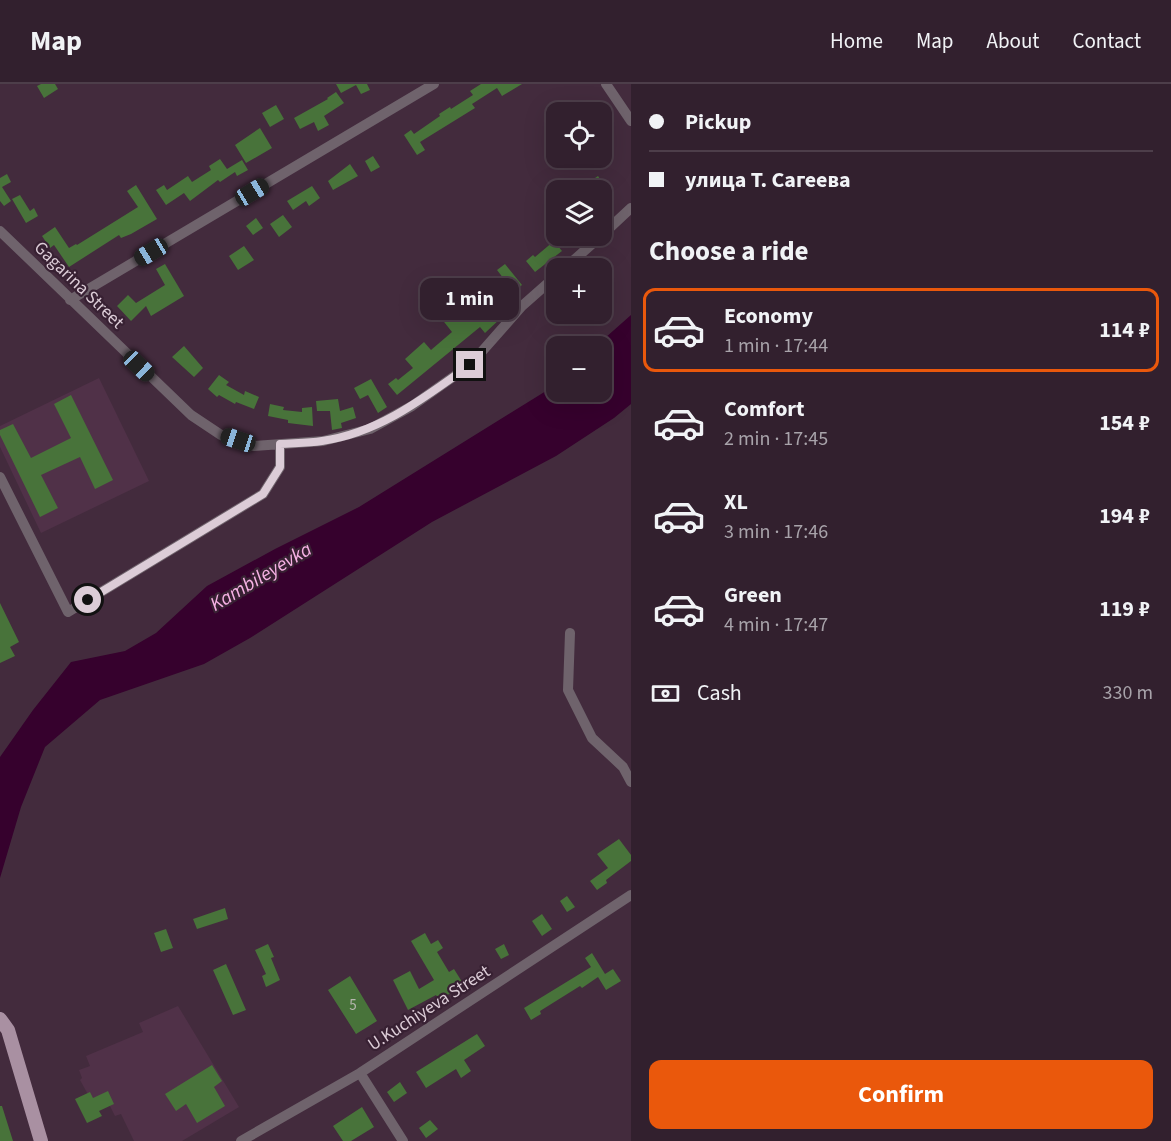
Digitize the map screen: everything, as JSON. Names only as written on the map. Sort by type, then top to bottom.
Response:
[{"type":"main road","points":[[3,1028],[41,1141]]},
{"type":"street","points":[[70,300],[434,84]]},
{"type":"street","points":[[606,84],[631,122]]},
{"type":"street","points":[[612,225],[631,208]]},
{"type":"street","name":"Gagarina Street","points":[[0,231],[191,415],[221,435],[255,446],[323,441],[370,429],[412,406],[470,365],[522,306],[546,285]]},
{"type":"street","points":[[576,258],[589,246]]},
{"type":"street","points":[[0,477],[68,612],[263,494],[280,467],[280,444]]},
{"type":"street","points":[[570,633],[568,690],[592,738],[623,767],[631,783]]},
{"type":"street","name":"U.Kuchiyeva Street","points":[[241,1141],[360,1073],[631,895]]},
{"type":"street","points":[[360,1073],[403,1141]]},
{"type":"shaded area","points":[[99,378],[149,481],[41,533],[0,447],[0,426]]},
{"type":"shaded area","points":[[178,1006],[239,1107],[182,1141],[134,1141],[121,1114],[115,1116],[108,1102],[95,1107],[80,1080],[82,1078],[79,1070],[90,1066],[86,1056],[143,1032],[139,1023]]},
{"type":"water","name":"Kambileyevka","points":[[631,315],[631,404],[614,418],[556,456],[432,522],[250,638],[204,664],[100,700],[45,747],[21,807],[0,878],[0,757],[71,662],[125,651],[156,633],[207,586],[359,507],[546,391],[546,402],[612,402],[612,336],[607,336]]},
{"type":"building","points":[[55,84],[58,89],[44,98],[37,86]]},
{"type":"building","points":[[336,84],[367,84],[370,90],[361,94],[356,85],[341,93]]},
{"type":"building","points":[[481,84],[522,84],[502,96],[497,88],[472,104],[475,108],[420,142],[425,150],[417,155],[404,135],[411,130],[414,134],[440,116],[439,114],[473,95],[470,91]]},
{"type":"building","points":[[336,92],[344,103],[324,116],[329,125],[318,131],[314,122],[300,129],[294,118]]},
{"type":"building","points":[[276,105],[284,119],[270,127],[262,113]]},
{"type":"building","points":[[260,128],[272,148],[246,163],[235,145]]},
{"type":"building","points":[[373,156],[380,167],[371,172],[365,161]]},
{"type":"building","points":[[220,159],[227,169],[242,160],[248,170],[237,176],[235,172],[220,182],[218,180],[190,201],[184,193],[166,205],[156,190],[164,185],[167,190],[188,176],[192,182],[211,170],[209,166]]},
{"type":"building","points":[[350,164],[358,176],[333,190],[328,181]]},
{"type":"building","points":[[7,174],[11,182],[2,187],[11,201],[4,206],[0,201],[0,178]]},
{"type":"building","points":[[136,185],[157,219],[131,234],[121,238],[119,235],[69,267],[54,245],[50,248],[42,236],[55,227],[69,248],[77,245],[138,207],[127,191]]},
{"type":"building","points":[[312,186],[320,198],[309,206],[306,201],[293,210],[287,201]]},
{"type":"building","points":[[20,195],[30,211],[34,208],[38,216],[26,223],[12,199]]},
{"type":"building","points":[[283,215],[292,227],[279,237],[270,224]]},
{"type":"building","points":[[256,218],[263,228],[253,235],[246,226]]},
{"type":"building","points":[[244,246],[254,260],[238,270],[229,256]]},
{"type":"building","points":[[548,246],[558,246],[562,251],[553,258],[546,258],[546,263],[535,272],[526,261],[533,255],[535,257]]},
{"type":"building","points":[[165,264],[184,296],[151,316],[146,306],[131,321],[117,306],[128,295],[136,303],[165,285],[156,269]]},
{"type":"building","points":[[505,264],[522,285],[494,309],[501,318],[485,333],[480,327],[397,395],[388,384],[396,378],[398,380],[413,368],[405,359],[424,342],[431,350],[452,332],[441,318],[450,310],[455,316],[485,293],[488,296],[507,283],[497,270]]},
{"type":"building","points":[[184,346],[203,368],[194,377],[172,357]]},
{"type":"building","points":[[219,375],[229,382],[226,385],[244,395],[245,391],[259,397],[254,409],[236,402],[235,404],[219,395],[217,397],[208,389]]},
{"type":"building","points":[[371,379],[387,407],[378,413],[368,395],[360,399],[354,388]]},
{"type":"building","points":[[71,395],[113,480],[95,489],[80,457],[41,475],[58,508],[40,517],[0,435],[0,430],[13,424],[31,458],[71,438],[54,404]]},
{"type":"building","points":[[338,399],[340,411],[353,407],[356,418],[341,423],[342,428],[332,430],[330,411],[317,411],[316,401]]},
{"type":"building","points":[[270,404],[284,407],[283,410],[302,412],[302,408],[312,407],[313,426],[288,423],[288,420],[268,416]]},
{"type":"building","points":[[0,603],[19,642],[10,647],[15,656],[0,663]]},
{"type":"building","points":[[619,839],[631,855],[631,861],[597,890],[590,881],[608,868],[597,854]]},
{"type":"building","points":[[567,896],[575,907],[567,912],[560,901]]},
{"type":"building","points":[[225,908],[228,919],[197,929],[193,919]]},
{"type":"building","points":[[542,914],[552,929],[542,936],[532,921]]},
{"type":"building","points":[[166,929],[173,948],[161,952],[154,933]]},
{"type":"building","points":[[425,933],[431,944],[438,940],[443,948],[437,952],[449,972],[454,969],[464,985],[439,1000],[436,995],[408,1010],[393,980],[410,971],[419,989],[434,980],[411,941]]},
{"type":"building","points":[[268,944],[280,980],[266,987],[262,976],[266,974],[255,950]]},
{"type":"building","points":[[504,944],[509,955],[501,959],[495,949]]},
{"type":"building","points":[[592,953],[605,974],[613,969],[621,981],[606,990],[598,977],[540,1011],[541,1014],[531,1020],[524,1008],[591,967],[585,958]]},
{"type":"building","points":[[226,964],[246,1010],[233,1015],[213,970]]},
{"type":"building","points":[[350,976],[377,1021],[356,1034],[328,990]]},
{"type":"building","points":[[477,1034],[485,1046],[464,1060],[471,1071],[461,1078],[456,1069],[426,1088],[416,1072]]},
{"type":"building","points":[[212,1065],[222,1081],[214,1087],[225,1106],[197,1123],[186,1104],[176,1111],[165,1094]]},
{"type":"building","points":[[400,1082],[407,1093],[394,1102],[387,1092]]},
{"type":"building","points":[[108,1091],[114,1104],[99,1111],[102,1116],[87,1123],[75,1099],[90,1092],[93,1098]]},
{"type":"building","points":[[0,1106],[2,1106],[13,1141],[0,1141]]},
{"type":"building","points":[[362,1107],[374,1127],[351,1141],[343,1141],[333,1126]]},
{"type":"building","points":[[430,1120],[438,1129],[426,1138],[419,1128]]},
{"type":"route","points":[[88,600],[263,494],[280,467],[280,444],[323,441],[370,429],[412,406],[470,365]]}]
